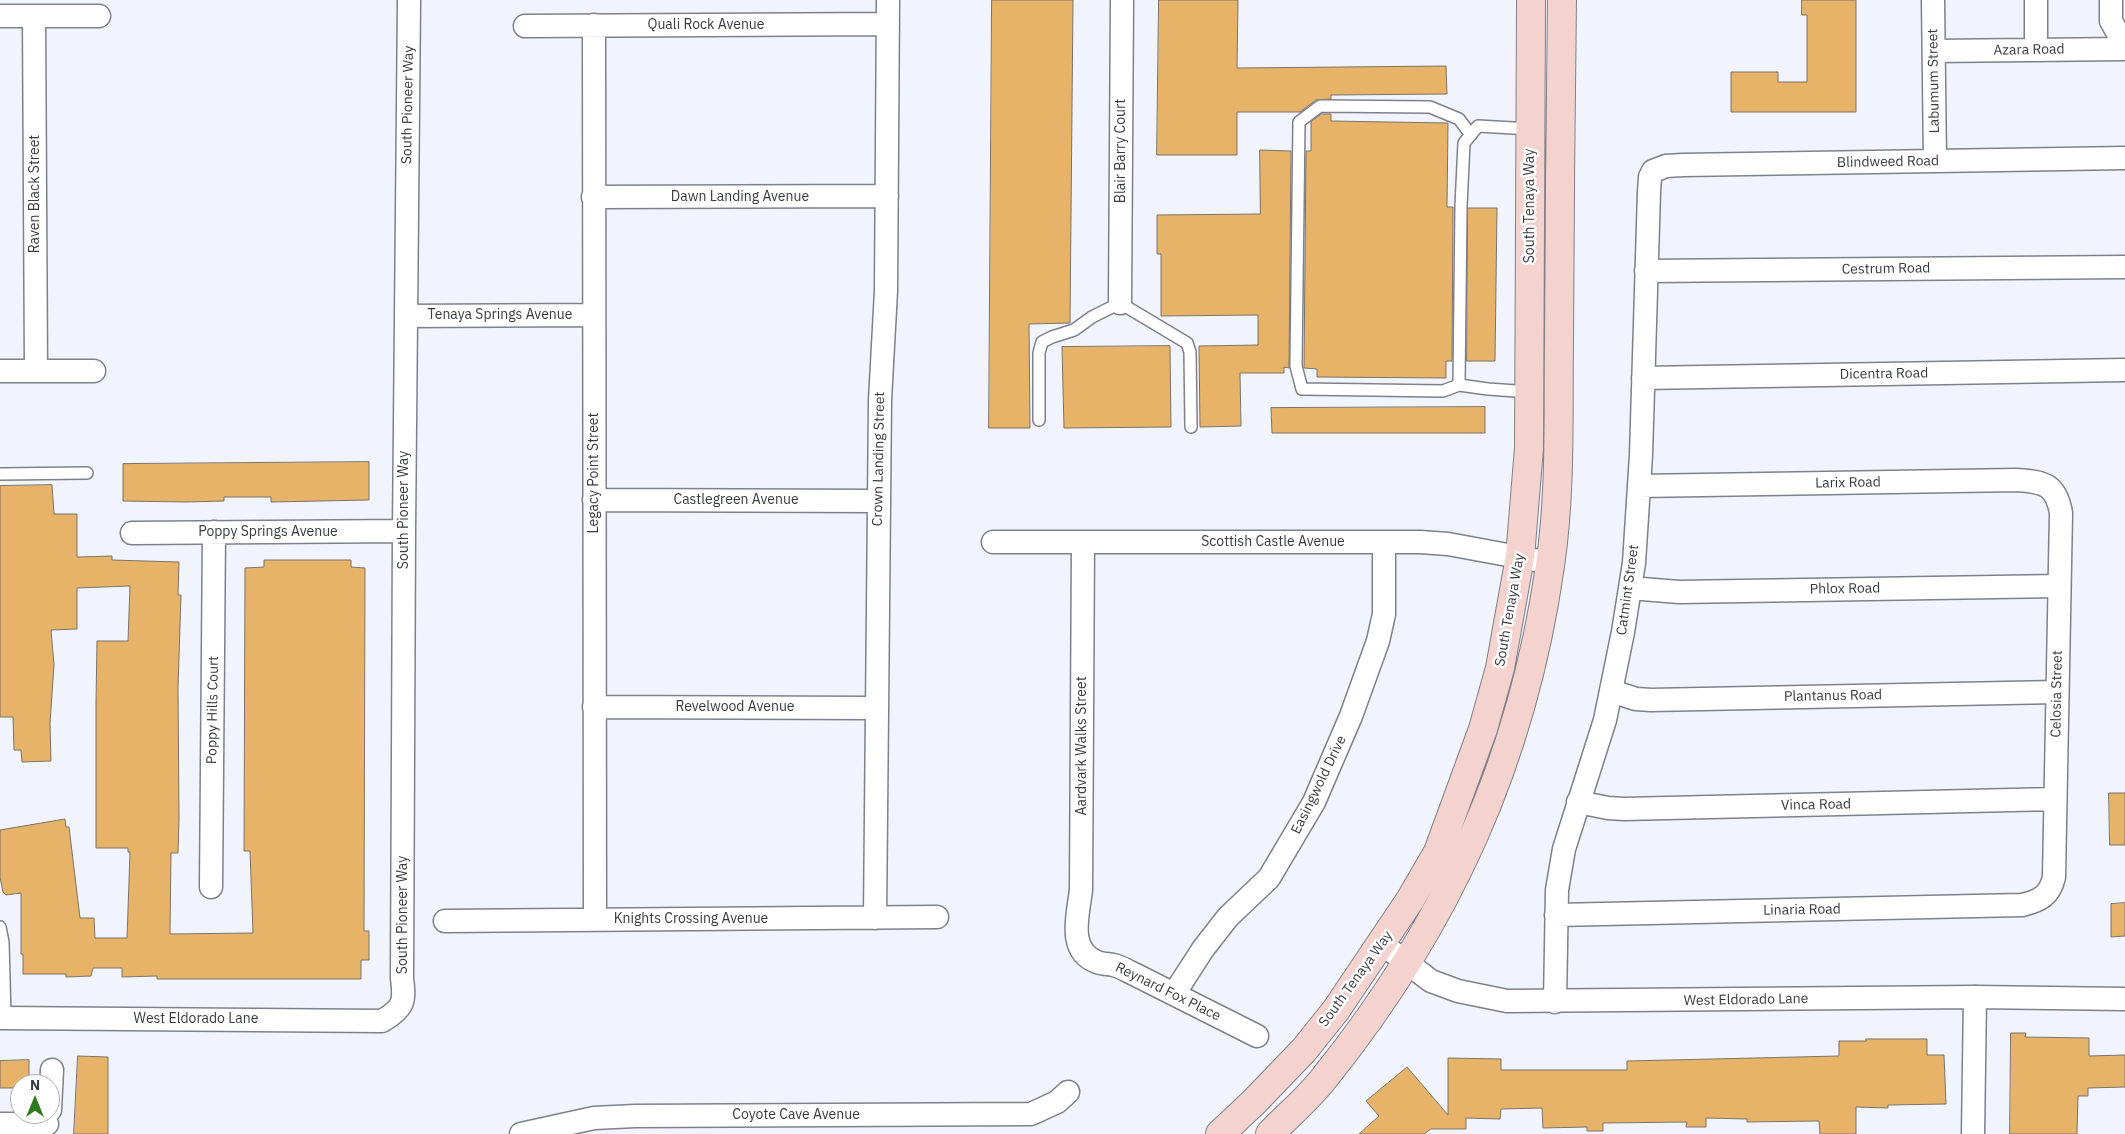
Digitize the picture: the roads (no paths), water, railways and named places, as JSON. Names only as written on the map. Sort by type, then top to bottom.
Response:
[{"type":"street","name":"South Pioneer Way","points":[[391,1016],[401,1008],[404,997],[402,978],[404,531],[409,0]]},
{"type":"street","name":"Crown Landing Street","points":[[874,918],[878,501],[881,361],[886,291],[888,0]]},
{"type":"street","name":"Blair Barry Court","points":[[1120,303],[1122,0]]},
{"type":"street","name":"South Tenaya Way","points":[[1220,1134],[1304,1050],[1336,1010],[1382,944],[1438,852],[1468,772],[1500,668],[1520,557],[1529,448],[1531,0]]},
{"type":"street","points":[[1270,1134],[1323,1079],[1407,964],[1464,860],[1497,784],[1530,676],[1550,563],[1558,451],[1562,0]]},
{"type":"street","name":"Labumum Street","points":[[1933,0],[1935,161]]},
{"type":"street","points":[[2036,0],[2036,49]]},
{"type":"street","points":[[2111,0],[2111,21],[2125,47]]},
{"type":"street","points":[[0,16],[99,16]]},
{"type":"street","name":"Raven Black Street","points":[[34,16],[36,371]]},
{"type":"street","name":"Quali Rock Avenue","points":[[524,26],[888,24]]},
{"type":"street","name":"Legacy Point Street","points":[[594,25],[594,920]]},
{"type":"street","name":"Azara Road","points":[[1934,51],[2125,47]]},
{"type":"street","name":"Blindweed Road","points":[[1653,171],[1675,165],[2125,158]]},
{"type":"street","name":"Catmint Street","points":[[1555,1002],[1557,890],[1564,849],[1605,720],[1634,563],[1639,486],[1650,177],[1653,171]]},
{"type":"street","name":"Dawn Landing Avenue","points":[[593,198],[887,196]]},
{"type":"street","name":"Cestrum Road","points":[[1646,271],[2125,266]]},
{"type":"street","name":"Tenaya Springs Avenue","points":[[406,316],[593,315]]},
{"type":"street","name":"Dicentra Road","points":[[1643,378],[2125,370]]},
{"type":"street","points":[[0,371],[94,371]]},
{"type":"street","name":"Larix Road","points":[[1639,486],[2017,480],[2045,484],[2053,491]]},
{"type":"street","name":"Celosia Street","points":[[2045,896],[2051,888],[2054,877],[2061,513],[2059,501],[2053,491]]},
{"type":"street","name":"Castlegreen Avenue","points":[[594,500],[878,501]]},
{"type":"street","name":"Poppy Springs Avenue","points":[[132,533],[404,531]]},
{"type":"street","name":"Poppy Hills Court","points":[[211,887],[214,532]]},
{"type":"street","name":"Scottish Castle Avenue","points":[[993,542],[1384,542],[1448,544],[1550,563]]},
{"type":"street","name":"Aardvark Walks Street","points":[[1080,949],[1076,937],[1081,890],[1083,542]]},
{"type":"street","name":"Easingwold Drive","points":[[1174,994],[1203,949],[1228,917],[1269,878],[1314,802],[1345,732],[1378,641],[1384,614],[1384,542]]},
{"type":"street","name":"Phlox Road","points":[[1630,588],[1679,592],[2059,586]]},
{"type":"street","name":"Plantanus Road","points":[[1611,691],[1636,699],[1651,700],[2057,692]]},
{"type":"street","name":"Revelwood Avenue","points":[[594,707],[875,708]]},
{"type":"street","name":"Vinca Road","points":[[1578,802],[1624,809],[2055,799]]},
{"type":"street","name":"Linaria Road","points":[[1556,915],[2022,906],[2036,902],[2045,896]]},
{"type":"street","name":"Knights Crossing Avenue","points":[[445,921],[937,917]]},
{"type":"street","name":"West Eldorado Lane","points":[[1382,944],[1431,981],[1458,991],[1507,1001],[1974,997],[2125,1000]]},
{"type":"street","name":"Reynard Fox Place","points":[[1080,949],[1090,959],[1100,963],[1115,965],[1257,1036]]},
{"type":"street","points":[[1973,1134],[1974,997]]},
{"type":"street","name":"West Eldorado Lane","points":[[2,1018],[382,1021],[391,1016]]},
{"type":"street","points":[[52,1070],[52,1074]]},
{"type":"street","name":"Coyote Cave Avenue","points":[[521,1134],[594,1118],[759,1124],[950,1124],[1031,1114],[1057,1102],[1068,1092]]},
{"type":"lane","points":[[1471,135],[1459,119],[1430,107],[1320,106],[1299,122],[1296,366],[1302,389],[1443,391],[1459,385],[1488,390],[1530,392]]},
{"type":"lane","points":[[1459,385],[1460,206],[1464,143],[1478,126],[1530,129]]},
{"type":"lane","points":[[1039,420],[1038,353],[1042,342],[1074,330],[1092,317],[1120,303],[1187,343],[1190,352],[1191,427]]},
{"type":"lane","points":[[0,474],[87,473]]},
{"type":"lane","points":[[0,927],[3,942],[2,1018]]}]
